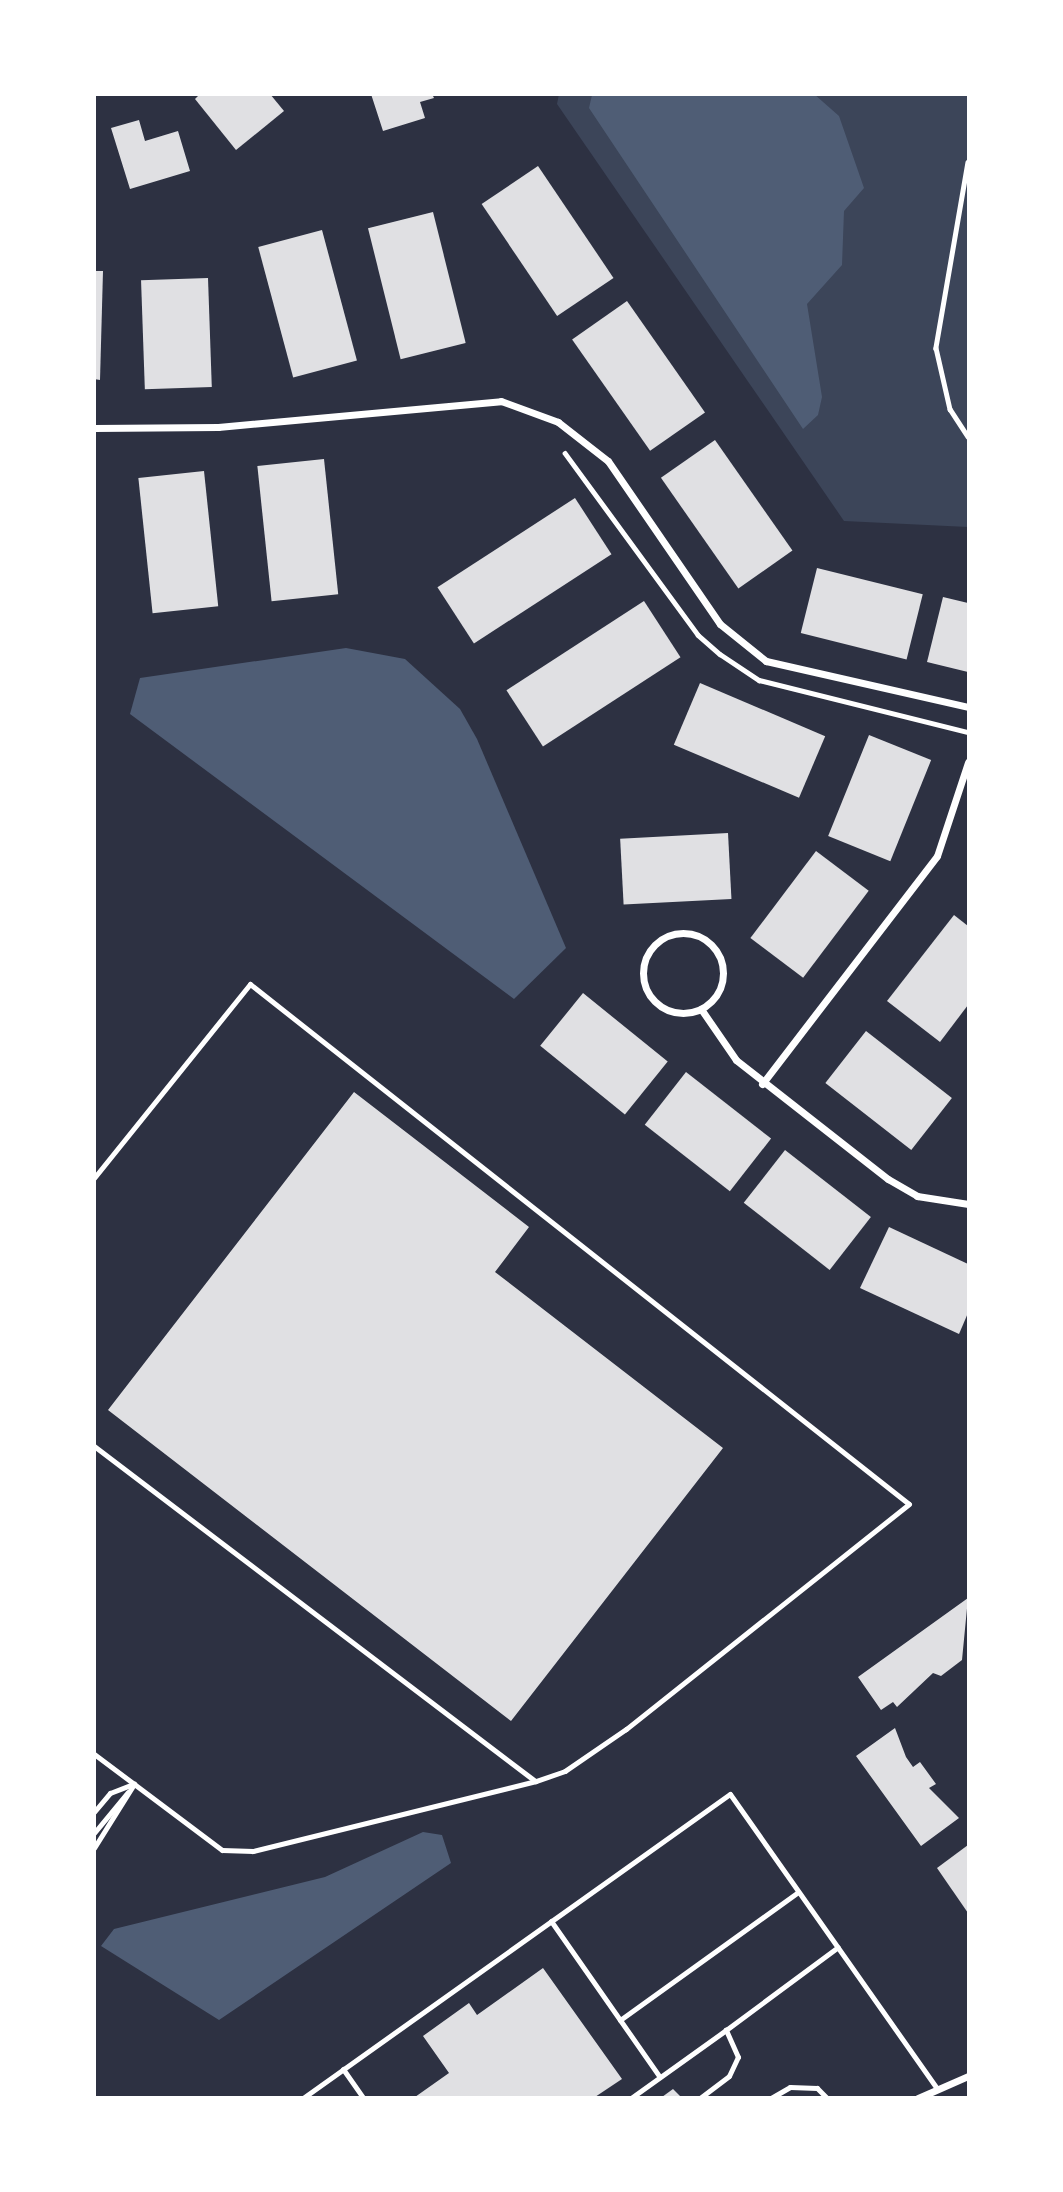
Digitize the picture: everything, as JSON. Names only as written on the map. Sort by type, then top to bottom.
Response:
[{"type":"street","points":[[94,428],[218,427],[501,401],[558,422],[608,461],[720,624],[766,661],[968,707]]},
{"type":"street","points":[[762,1084],[937,856],[968,762]]},
{"type":"street","points":[[667,935],[706,939],[722,961],[721,987],[701,1009],[666,1010],[647,992],[647,953],[667,935]]},
{"type":"street","points":[[701,1009],[736,1060],[762,1084],[907,1191],[968,1204]]},
{"type":"street","points":[[918,2098],[968,2076]]},
{"type":"lane","points":[[94,1178],[250,984],[909,1504],[626,1729],[565,1771],[536,1781],[253,1851],[222,1850],[94,1754]]},
{"type":"lane","points":[[94,1446],[536,1781]]},
{"type":"lane","points":[[94,1812],[110,1793],[134,1784]]},
{"type":"lane","points":[[94,1833],[134,1784]]},
{"type":"lane","points":[[94,1848],[134,1784]]},
{"type":"lane","points":[[303,2098],[730,1794],[937,2088]]},
{"type":"lane","points":[[620,2020],[798,1892]]},
{"type":"lane","points":[[551,1921],[660,2077]]},
{"type":"lane","points":[[631,2098],[838,1947]]},
{"type":"lane","points":[[700,2098],[729,2076],[738,2057],[726,2030]]},
{"type":"lane","points":[[343,2069],[363,2098]]},
{"type":"lane","points":[[771,2098],[790,2087],[817,2088],[827,2098]]},
{"type":"path","points":[[968,162],[936,348],[950,409],[968,437]]},
{"type":"shaded area","points":[[559,94],[968,95],[968,527],[844,521],[557,104]]},
{"type":"shaded area","points":[[814,94],[839,116],[864,188],[844,211],[842,265],[807,304],[822,397],[818,415],[803,429],[589,108],[592,95]]},
{"type":"shaded area","points":[[346,648],[405,659],[460,709],[477,739],[566,948],[514,999],[130,714],[140,678]]},
{"type":"shaded area","points":[[423,1832],[442,1835],[451,1863],[219,2020],[101,1946],[114,1929],[325,1877]]},
{"type":"building","points":[[200,94],[270,94],[284,111],[236,150],[195,99]]},
{"type":"building","points":[[371,94],[432,94],[434,98],[420,102],[425,118],[383,131]]},
{"type":"building","points":[[139,120],[145,141],[178,131],[190,171],[130,189],[111,128]]},
{"type":"building","points":[[538,166],[613,278],[557,316],[482,204]]},
{"type":"building","points":[[433,212],[466,343],[401,359],[368,228]]},
{"type":"building","points":[[322,230],[357,360],[293,377],[258,247]]},
{"type":"building","points":[[94,271],[103,271],[100,380],[94,379]]},
{"type":"building","points":[[208,278],[212,387],[145,389],[141,280]]},
{"type":"building","points":[[627,301],[705,412],[650,451],[572,339]]},
{"type":"building","points":[[715,440],[792,551],[738,588],[661,478]]},
{"type":"building","points":[[324,459],[338,594],[272,601],[257,466]]},
{"type":"building","points":[[204,471],[218,606],[153,613],[138,478]]},
{"type":"building","points":[[575,498],[611,554],[474,644],[437,587]]},
{"type":"building","points":[[817,568],[923,594],[907,659],[801,633]]},
{"type":"building","points":[[943,597],[968,603],[968,672],[927,662]]},
{"type":"building","points":[[644,601],[680,657],[543,747],[506,690]]},
{"type":"building","points":[[700,683],[825,736],[799,798],[674,745]]},
{"type":"building","points":[[869,735],[931,760],[890,861],[828,836]]},
{"type":"building","points":[[728,833],[731,899],[624,905],[620,839]]},
{"type":"building","points":[[816,851],[869,891],[803,978],[750,938]]},
{"type":"building","points":[[954,915],[968,926],[968,1005],[940,1042],[887,1001]]},
{"type":"building","points":[[583,993],[668,1062],[625,1114],[540,1046]]},
{"type":"building","points":[[866,1031],[952,1098],[911,1150],[825,1083]]},
{"type":"building","points":[[686,1072],[771,1138],[730,1191],[645,1125]]},
{"type":"building","points":[[354,1092],[529,1227],[495,1272],[723,1448],[511,1721],[108,1410]]},
{"type":"building","points":[[785,1150],[871,1217],[830,1270],[744,1203]]},
{"type":"building","points":[[889,1227],[968,1264],[968,1313],[959,1334],[860,1288]]},
{"type":"building","points":[[968,1598],[962,1660],[941,1676],[933,1673],[897,1707],[893,1702],[881,1710],[858,1677]]},
{"type":"building","points":[[895,1728],[906,1757],[913,1767],[920,1762],[936,1784],[929,1788],[959,1818],[921,1846],[856,1756]]},
{"type":"building","points":[[968,1845],[968,1913],[937,1868]]},
{"type":"building","points":[[543,1968],[622,2079],[595,2097],[415,2097],[449,2073],[423,2036],[469,2003],[477,2015]]},
{"type":"building","points":[[673,2089],[681,2097],[662,2097]]}]
